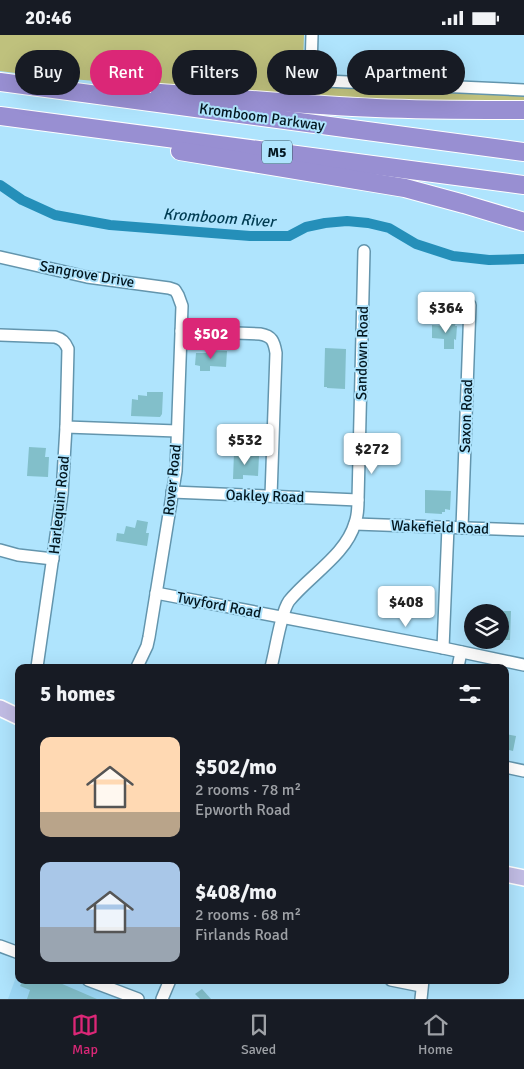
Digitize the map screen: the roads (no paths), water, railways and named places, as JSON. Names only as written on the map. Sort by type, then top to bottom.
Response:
[{"type":"highway","points":[[0,81],[274,102],[424,109],[524,110]]},
{"type":"highway","name":"Kromboom Parkway","points":[[0,81],[524,151]]},
{"type":"highway","name":"M5","points":[[0,116],[524,185]]},
{"type":"highway","points":[[30,120],[39,126],[53,131],[405,188],[524,222]]},
{"type":"main road","points":[[0,708],[15,715]]},
{"type":"main road","points":[[509,875],[524,878]]},
{"type":"street","points":[[312,35],[311,69],[318,79],[325,81],[524,90]]},
{"type":"street","name":"Sandown Road","points":[[272,664],[283,617],[289,602],[344,545],[355,524],[358,500],[364,251]]},
{"type":"street","name":"Sangrove Drive","points":[[0,257],[87,277],[163,286],[175,290]]},
{"type":"street","name":"Rover Road","points":[[138,664],[147,646],[176,471],[182,306],[175,290]]},
{"type":"street","name":"Saxon Road","points":[[462,528],[470,305]]},
{"type":"street","points":[[181,331],[260,334],[267,335],[272,339],[276,353],[271,496]]},
{"type":"street","name":"Harlequin Road","points":[[0,335],[55,337],[65,343],[68,349],[62,494],[37,664]]},
{"type":"street","points":[[66,427],[177,431]]},
{"type":"street","name":"Oakley Road","points":[[172,492],[358,500]]},
{"type":"street","name":"Wakefield Road","points":[[355,524],[524,530]]},
{"type":"street","points":[[443,648],[448,527]]},
{"type":"street","points":[[0,551],[53,559]]},
{"type":"street","name":"Twyford Road","points":[[156,593],[524,665]]},
{"type":"street","points":[[459,664],[461,652]]},
{"type":"street","points":[[509,768],[524,771]]},
{"type":"street","points":[[0,946],[15,951]]},
{"type":"street","points":[[99,984],[138,999]]},
{"type":"street","points":[[162,999],[168,984]]},
{"type":"street","points":[[421,999],[422,984]]},
{"type":"waterway","name":"Kromboom River","points":[[0,185],[22,200],[55,215],[110,225],[250,236],[289,236],[306,227],[347,221],[389,228],[416,244],[453,256],[489,260],[524,259]]}]
